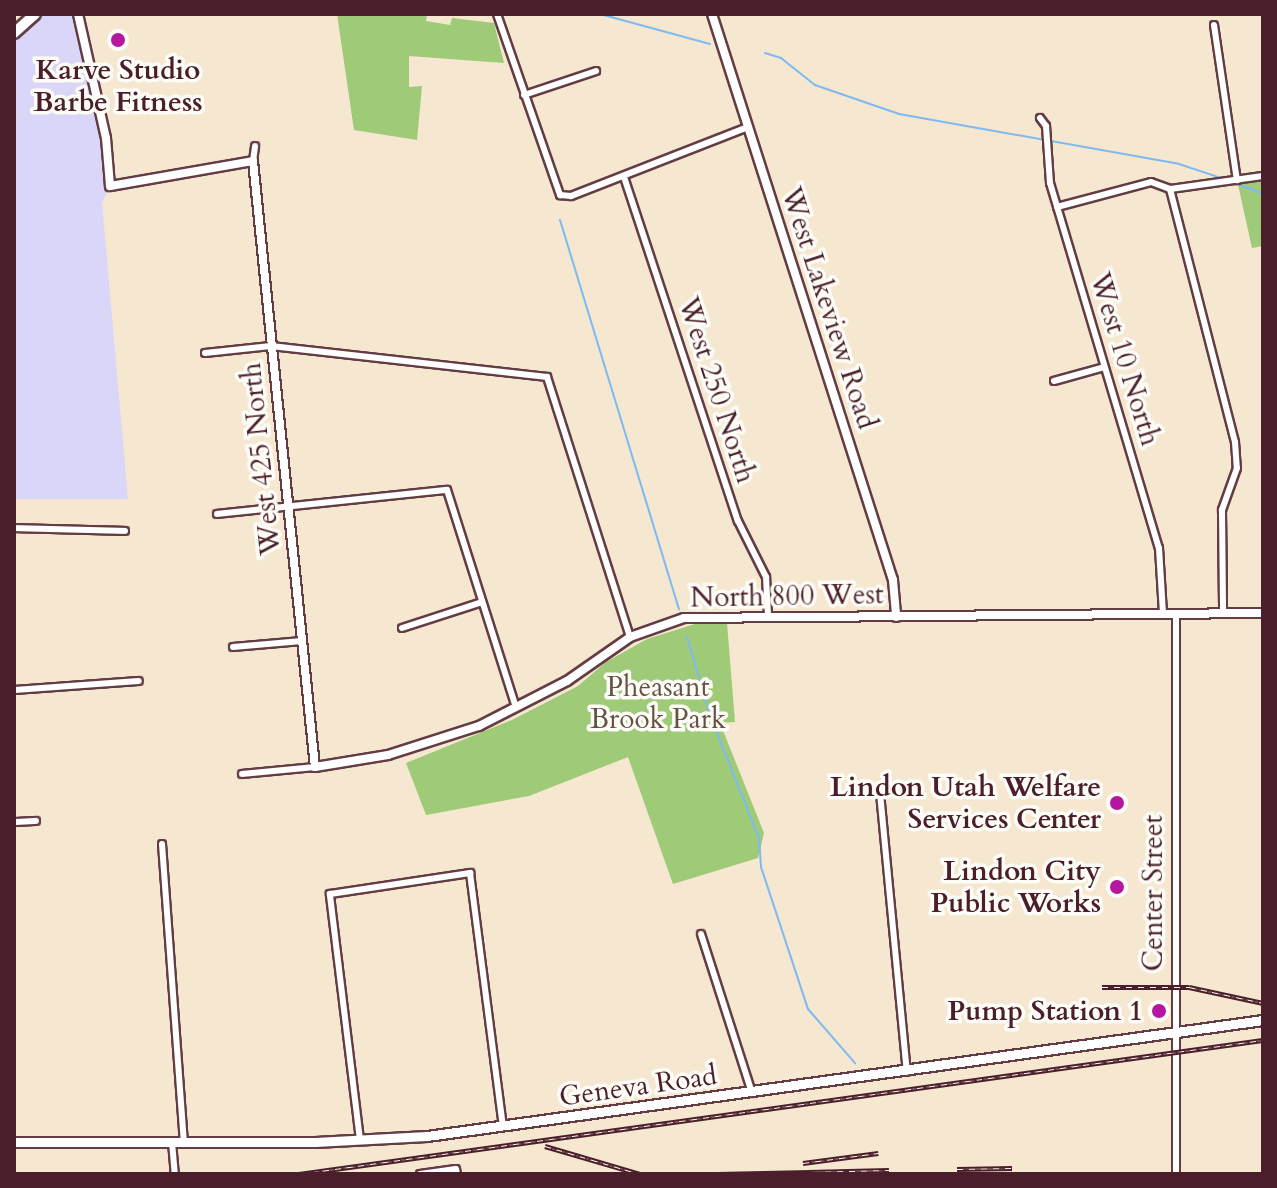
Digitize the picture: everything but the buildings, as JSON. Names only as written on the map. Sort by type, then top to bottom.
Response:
[{"type":"main road","points":[[14,33],[35,14]]},
{"type":"main road","name":"Geneva Road","points":[[14,1142],[360,1140],[503,1127],[1263,1020]]},
{"type":"street","points":[[78,14],[106,138],[110,186],[253,161]]},
{"type":"street","points":[[497,14],[559,194],[571,196],[748,127]]},
{"type":"street","name":"West Lakeview Road","points":[[712,14],[893,580],[896,617]]},
{"type":"street","points":[[1214,25],[1237,180]]},
{"type":"street","points":[[524,95],[596,71]]},
{"type":"street","name":"West 10 North","points":[[1040,118],[1046,126],[1044,158],[1057,207],[1159,548],[1163,614]]},
{"type":"street","name":"West 425 North","points":[[255,146],[253,161],[315,767]]},
{"type":"street","points":[[1057,207],[1151,182],[1170,189],[1263,176]]},
{"type":"street","name":"West 250 North","points":[[624,177],[738,521],[766,577],[768,614]]},
{"type":"street","points":[[1170,189],[1235,442],[1237,468],[1222,510],[1223,613]]},
{"type":"street","points":[[205,353],[271,346],[547,377],[630,637]]},
{"type":"street","points":[[1054,381],[1104,367]]},
{"type":"street","points":[[217,514],[447,490],[516,707]]},
{"type":"street","points":[[14,528],[125,531]]},
{"type":"street","points":[[402,628],[482,602]]},
{"type":"street","name":"Center Street","points":[[1176,613],[1176,1174]]},
{"type":"street","name":"North 800 West","points":[[242,774],[315,767],[418,747],[516,707],[567,681],[630,637],[684,618],[768,614],[896,617],[1263,613]]},
{"type":"street","points":[[233,647],[302,641]]},
{"type":"street","points":[[14,690],[139,681]]},
{"type":"street","points":[[880,793],[907,1072]]},
{"type":"street","points":[[14,822],[36,821]]},
{"type":"street","points":[[162,844],[184,1142]]},
{"type":"street","points":[[360,1140],[330,894],[470,873],[503,1127]]},
{"type":"street","points":[[701,934],[752,1093]]},
{"type":"street","points":[[172,1142],[175,1174]]},
{"type":"street","points":[[420,1174],[457,1171]]},
{"type":"shaded area","points":[[34,14],[78,14],[92,78],[110,186],[102,203],[128,499],[14,499],[14,32]]},
{"type":"green space","points":[[337,14],[427,14],[426,21],[450,25],[452,18],[494,23],[504,63],[409,56],[409,87],[422,86],[417,140],[354,130]]},
{"type":"green space","points":[[1263,176],[1263,246],[1252,248],[1237,180]]},
{"type":"green space","name":"Pheasant Brook Park","points":[[727,623],[735,722],[720,723],[764,833],[758,858],[673,884],[628,757],[529,796],[426,815],[406,763],[512,720],[578,686],[606,662],[647,639],[695,624]]},
{"type":"waterway","points":[[600,14],[710,44]]},
{"type":"waterway","points":[[765,53],[781,58],[815,85],[899,114],[1179,164],[1221,178]]},
{"type":"waterway","points":[[1235,183],[1263,194]]},
{"type":"waterway","points":[[560,220],[679,609]]},
{"type":"waterway","points":[[687,637],[711,718],[759,838],[761,867],[808,1009],[855,1063]]},
{"type":"railway","points":[[1102,987],[1189,987],[1263,1003]]},
{"type":"railway","points":[[299,1174],[1263,1040]]},
{"type":"railway","points":[[545,1146],[640,1174]]},
{"type":"railway","points":[[803,1163],[878,1153]]},
{"type":"railway","points":[[957,1169],[1012,1168]]},
{"type":"railway","points":[[717,1174],[889,1170]]},
{"type":"place","name":"Karve Studio Barbe Fitness","points":[[118,40]]},
{"type":"place","name":"Lindon Utah Welfare Services Center","points":[[1117,803]]},
{"type":"place","name":"Lindon City Public Works","points":[[1117,887]]},
{"type":"place","name":"Pump Station 1","points":[[1159,1011]]}]
